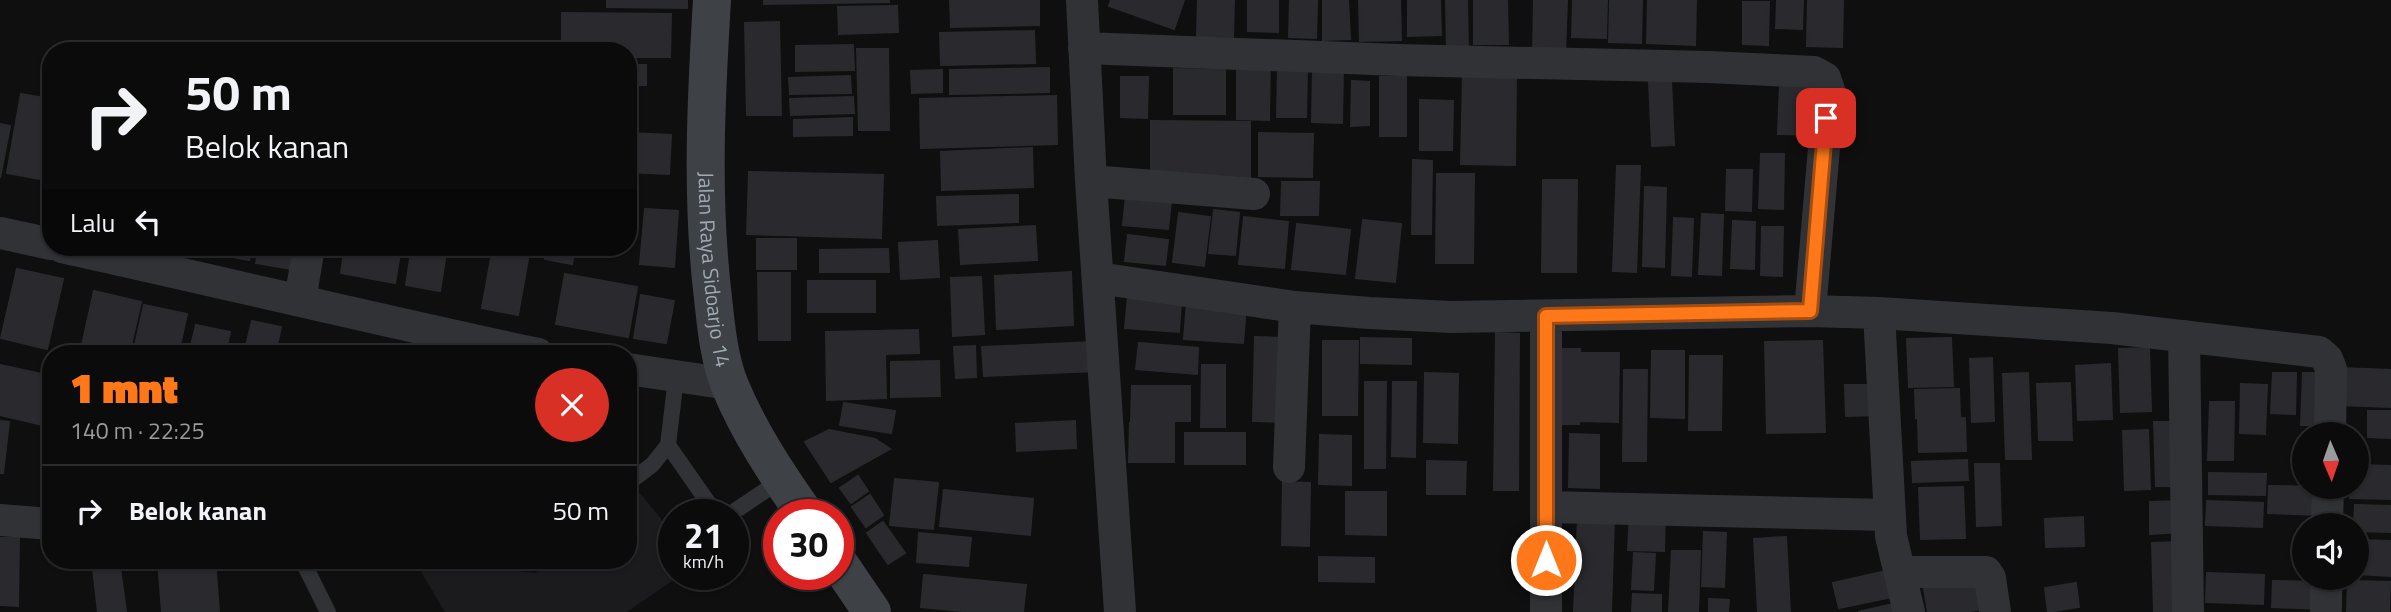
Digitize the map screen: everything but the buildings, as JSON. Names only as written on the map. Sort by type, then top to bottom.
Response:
[{"type":"main road","name":"Jalan Raya Sidoarjo 14","points":[[712,0],[705,204],[716,324],[729,384],[747,423],[794,499]]},
{"type":"main road","points":[[854,585],[873,612]]},
{"type":"street","points":[[1082,0],[1091,181],[1120,612]]},
{"type":"street","points":[[1084,48],[1814,72],[1825,78],[1829,90],[1810,311]]},
{"type":"street","points":[[1091,181],[1254,194]]},
{"type":"street","points":[[0,233],[42,242]]},
{"type":"street","points":[[102,256],[496,345]]},
{"type":"street","points":[[300,300],[307,256]]},
{"type":"street","points":[[1098,278],[1296,307],[1451,317],[1810,311],[2112,328],[2184,336],[2319,352],[2327,359],[2331,369],[2330,422]]},
{"type":"street","points":[[1289,467],[1296,307]]},
{"type":"street","points":[[1879,313],[1889,515],[1894,552],[1909,612]]},
{"type":"street","points":[[1546,316],[1546,612]]},
{"type":"street","points":[[2184,336],[2188,612]]},
{"type":"street","points":[[637,371],[729,384]]},
{"type":"street","points":[[1546,507],[1889,515]]},
{"type":"street","points":[[0,520],[42,523]]},
{"type":"street","points":[[1901,572],[1986,572],[1990,578],[1995,612]]},
{"type":"lane","points":[[637,476],[652,465],[668,445],[676,378]]},
{"type":"lane","points":[[668,445],[712,509],[722,513],[732,513],[781,480]]},
{"type":"lane","points":[[306,569],[328,612]]},
{"type":"shaded area","points":[[640,493],[658,515],[659,590],[627,612],[445,612],[419,569],[505,569],[535,573],[540,569],[637,569],[637,495]]},
{"type":"route","points":[[1546,560],[1546,316],[1810,311],[1826,118]]}]
